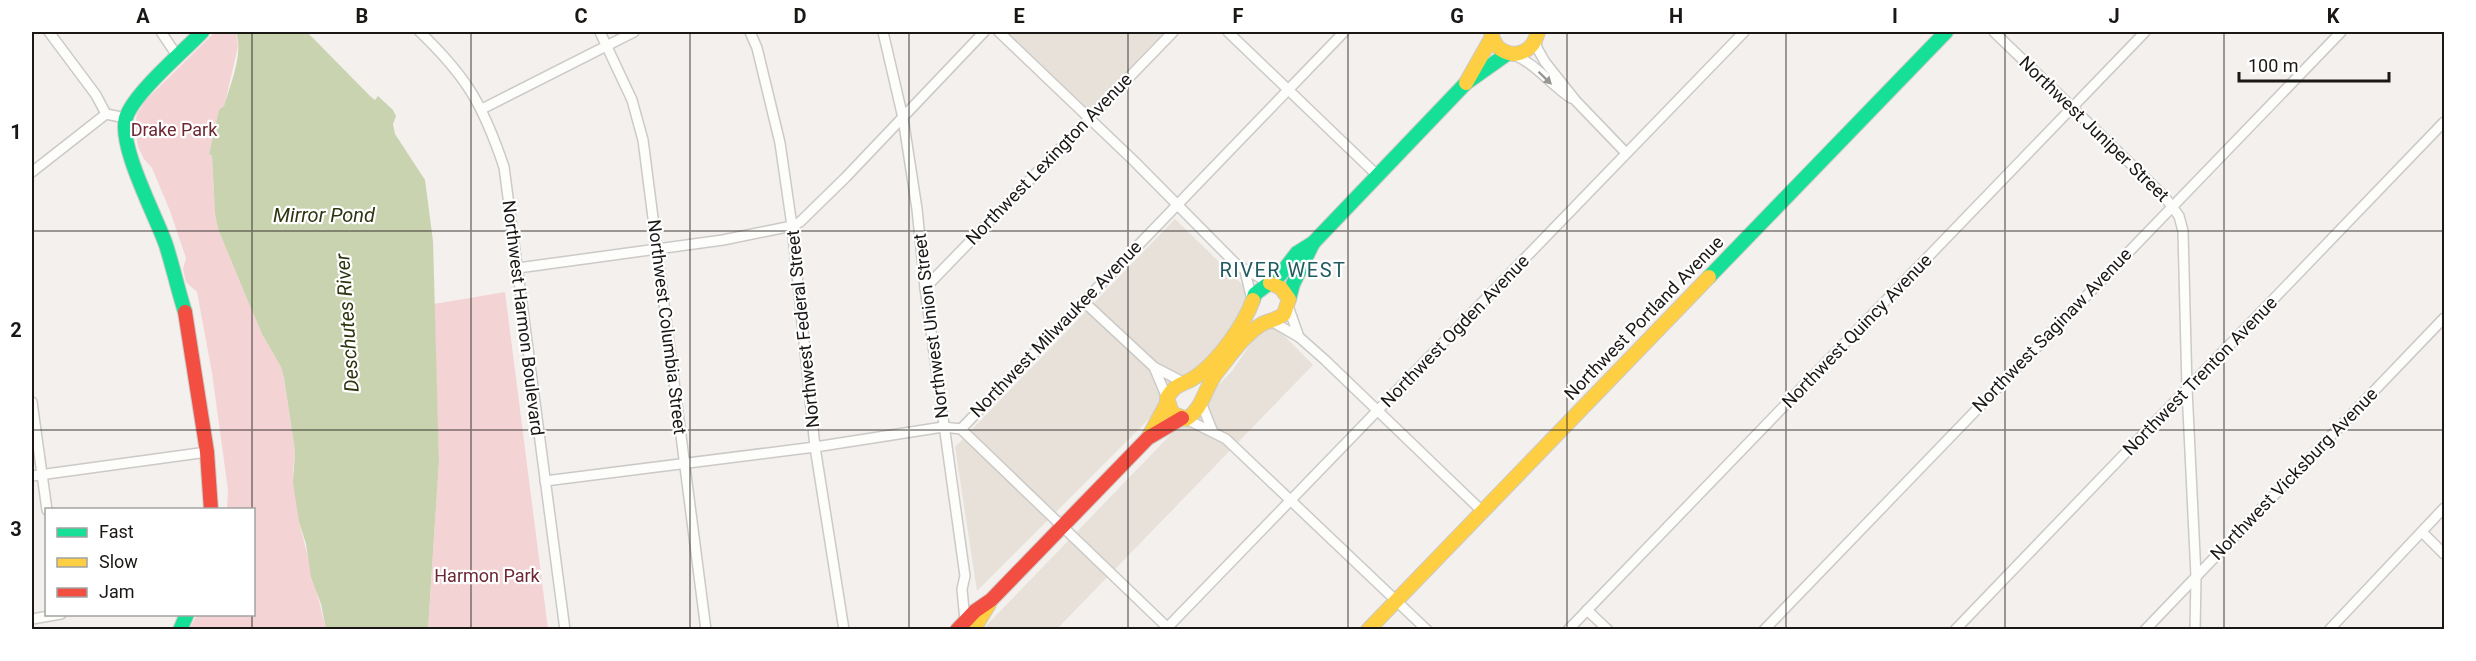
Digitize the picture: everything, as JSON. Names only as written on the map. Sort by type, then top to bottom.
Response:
[{"type":"street","points":[[49,32],[90,87],[106,114],[126,118]]},
{"type":"street","points":[[161,32],[178,57]]},
{"type":"street","points":[[202,32],[136,99],[126,118],[125,132],[127,145],[157,218],[178,283],[188,324],[207,452],[211,508]]},
{"type":"street","name":"Northwest Harmon Boulevard","points":[[420,32],[451,61],[482,109],[504,167],[565,630]]},
{"type":"street","name":"Northwest Columbia Street","points":[[600,32],[632,100],[643,140],[706,630]]},
{"type":"street","points":[[482,109],[634,32]]},
{"type":"street","name":"Northwest Federal Street","points":[[750,32],[757,48],[780,143],[792,226],[815,447],[844,630]]},
{"type":"street","name":"Northwest Union Street","points":[[883,32],[903,118],[917,209],[943,427],[965,576],[962,589],[965,627]]},
{"type":"street","points":[[518,268],[658,247],[723,240],[792,226],[800,222],[984,32]]},
{"type":"street","points":[[999,32],[1245,271],[1251,304]]},
{"type":"street","name":"Northwest Lexington Avenue","points":[[925,288],[1173,32]]},
{"type":"street","points":[[1228,32],[1377,175]]},
{"type":"street","name":"Northwest Milwaukee Avenue","points":[[545,481],[815,447],[943,427],[961,429],[1344,32]]},
{"type":"street","name":"Northwest Ogden Avenue","points":[[1168,629],[1744,32]]},
{"type":"street","name":"Northwest Portland Avenue","points":[[1368,630],[1946,32]]},
{"type":"street","name":"Northwest Juniper Street","points":[[1994,32],[2073,107],[2172,206],[2179,216],[2183,231],[2187,389],[2196,576],[2195,630]]},
{"type":"street","name":"Northwest Quincy Avenue","points":[[1568,630],[2145,32]]},
{"type":"street","name":"Northwest Saginaw Avenue","points":[[1764,630],[2342,32]]},
{"type":"street","points":[[1492,34],[1495,45],[1510,55],[1524,59],[1554,87],[1576,101]]},
{"type":"street","points":[[1466,83],[1471,70],[1483,56],[1492,34]]},
{"type":"street","points":[[1537,36],[1538,48],[1545,62],[1576,101],[1626,153]]},
{"type":"street","points":[[1148,438],[1173,387],[1196,377],[1227,345],[1246,319],[1260,288],[1280,275],[1297,253],[1313,243],[1466,83],[1510,55],[1527,51],[1537,36]]},
{"type":"street","points":[[32,172],[106,114]]},
{"type":"street","name":"Northwest Trenton Avenue","points":[[1955,630],[2445,122]]},
{"type":"street","points":[[965,627],[1148,438],[1197,413],[1211,380],[1234,353],[1257,328],[1282,316],[1289,303],[1295,277],[1308,258],[1313,243]]},
{"type":"street","points":[[1245,271],[1252,272],[1281,288],[1289,303],[1299,337]]},
{"type":"street","points":[[1083,301],[1154,367],[1185,382]]},
{"type":"street","name":"Northwest Vicksburg Avenue","points":[[2145,630],[2445,318]]},
{"type":"street","points":[[1269,321],[1299,337],[1483,512]]},
{"type":"street","points":[[1154,367],[1172,413],[1212,430],[1226,439],[1427,630]]},
{"type":"street","points":[[1202,400],[1212,430]]},
{"type":"street","points":[[32,402],[37,475],[46,508]]},
{"type":"street","points":[[961,429],[1168,629]]},
{"type":"street","points":[[37,475],[207,452]]},
{"type":"street","points":[[2329,630],[2445,508]]},
{"type":"street","points":[[2422,532],[2445,554]]},
{"type":"street","points":[[1587,610],[1608,630]]},
{"type":"street","points":[[32,619],[54,616]]},
{"type":"street","points":[[180,630],[187,616]]},
{"type":"shaded area","points":[[1002,32],[1165,32],[1091,108],[1087,108],[1013,37]]},
{"type":"shaded area","points":[[1175,219],[1248,290],[1238,323],[1219,348],[977,591],[955,447]]},
{"type":"shaded area","points":[[1274,325],[1313,365],[1057,629],[982,630],[1232,371],[1260,330]]},
{"type":"green space","name":"Drake Park","points":[[215,32],[236,32],[238,46],[224,107],[219,111],[209,154],[212,156],[215,214],[218,229],[247,299],[262,334],[281,367],[284,378],[295,451],[293,470],[299,522],[326,629],[189,629],[196,616],[255,616],[255,508],[227,508],[228,490],[212,373],[197,292],[186,282],[183,269],[186,258],[170,211],[152,168],[138,147],[135,127],[137,114],[146,100]]},
{"type":"green space","name":"Harmon Park","points":[[505,292],[548,629],[428,630],[439,461],[434,304]]},
{"type":"water","name":"Mirror Pond","points":[[236,32],[307,32],[370,96],[375,100],[378,96],[393,110],[396,116],[393,124],[395,134],[425,180],[433,241],[439,461],[428,629],[326,629],[321,604],[311,577],[306,544],[299,522],[293,483],[295,451],[284,378],[281,367],[262,334],[247,299],[218,229],[215,214],[212,156],[209,154],[219,110],[224,106],[237,60]]},
{"type":"traffic: fast","points":[[185,312],[166,245],[127,146],[125,130],[126,118],[138,97],[202,32]]},
{"type":"traffic: fast","points":[[1709,277],[1946,32]]},
{"type":"traffic: fast","points":[[1253,300],[1255,294],[1280,275],[1297,253],[1313,243],[1466,83],[1507,54]]},
{"type":"traffic: fast","points":[[1289,299],[1293,284],[1313,243]]},
{"type":"traffic: fast","points":[[180,630],[186,616]]},
{"type":"traffic: slow","points":[[1491,32],[1498,48],[1514,54],[1530,48],[1538,32]]},
{"type":"traffic: slow","points":[[1466,83],[1492,37]]},
{"type":"traffic: slow","points":[[1368,630],[1709,277]]},
{"type":"traffic: slow","points":[[1253,300],[1237,331],[1214,361],[1197,376],[1170,393],[1167,398],[1172,413],[1186,419],[1192,415],[1213,378],[1243,340],[1262,324],[1284,314],[1289,299],[1281,288],[1270,283]]},
{"type":"traffic: slow","points":[[1148,438],[1167,403]]},
{"type":"traffic: slow","points":[[973,630],[989,604]]},
{"type":"traffic: jam","points":[[185,312],[207,452],[211,508]]},
{"type":"traffic: jam","points":[[957,630],[975,611],[991,600],[1148,438],[1182,418]]},
{"type":"district","name":"RIVER WEST","points":[[1283,270]]},
{"type":"water label","name":"Deschutes River","points":[[347,323]]}]
